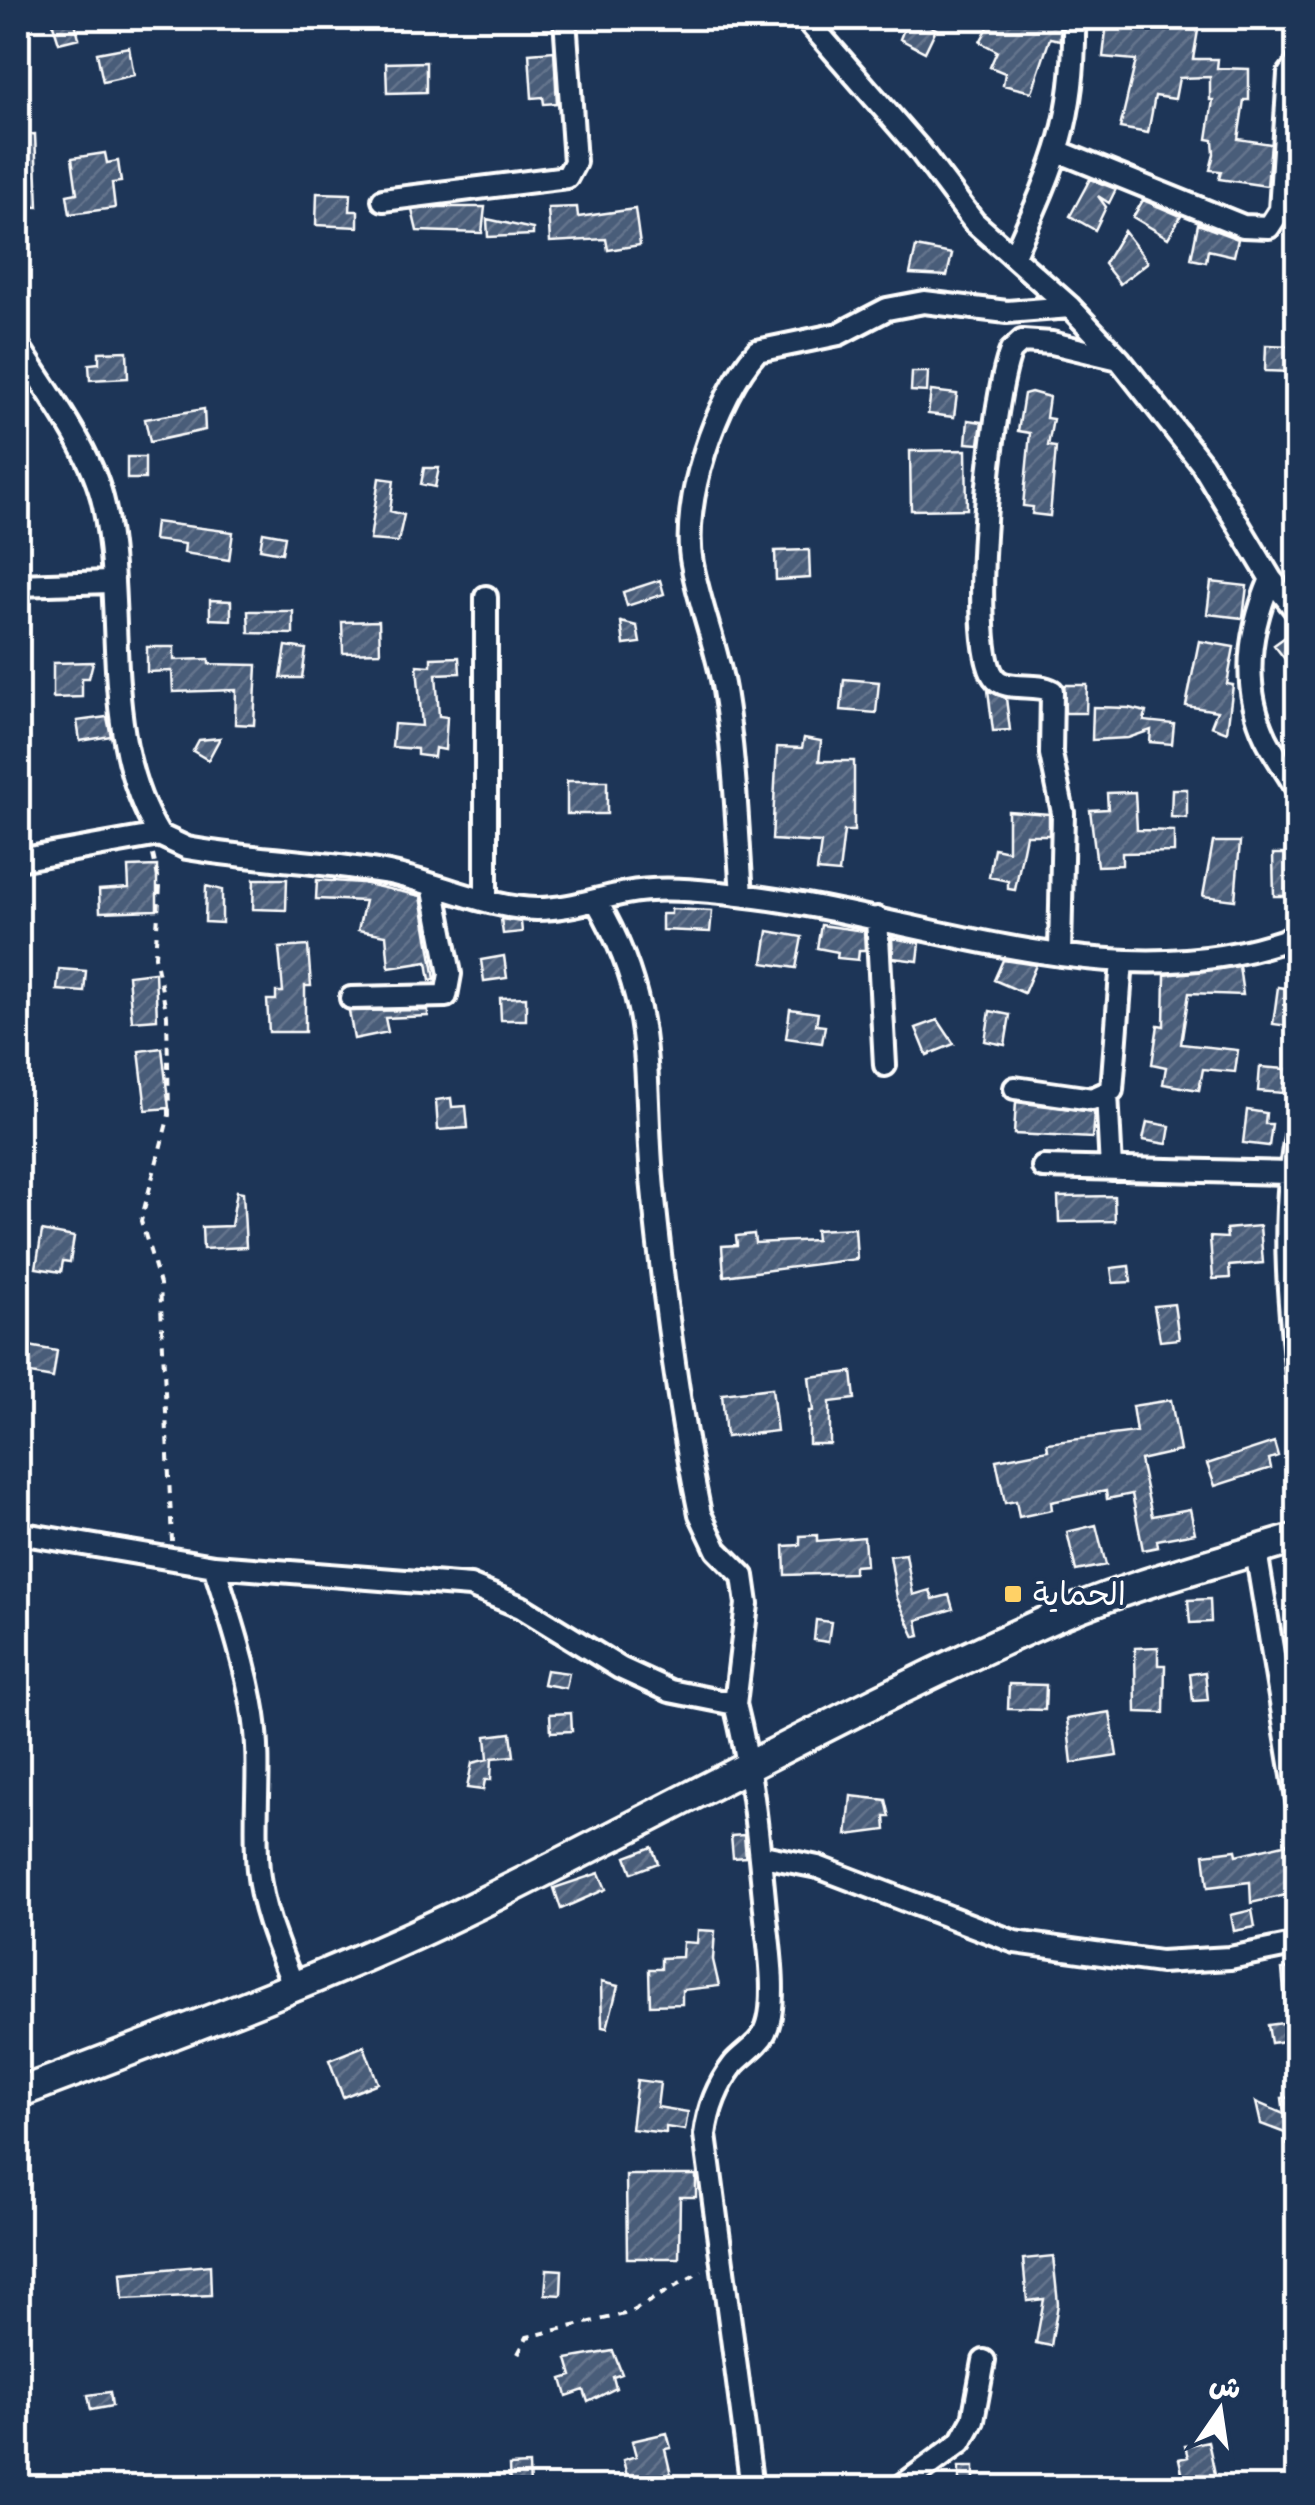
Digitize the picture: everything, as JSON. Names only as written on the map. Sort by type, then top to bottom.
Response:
[{"type":"main road","points":[[18,2093],[294,1987],[476,1906],[751,1764],[1035,1626],[1125,1591],[1298,1538]]},
{"type":"street","points":[[383,200],[567,177],[575,162],[565,18]]},
{"type":"street","points":[[806,18],[919,149],[974,222],[1014,255],[1119,359],[1202,464],[1271,579],[1298,613]]},
{"type":"street","points":[[1014,255],[1060,152],[1074,77],[1074,18]]},
{"type":"street","points":[[1060,152],[1244,226],[1269,227],[1280,210],[1289,74],[1298,62]]},
{"type":"street","points":[[742,895],[735,768],[724,690],[691,562],[689,528],[712,434],[729,388],[757,351],[839,334],[888,309],[924,302],[1007,312],[1070,308]]},
{"type":"street","points":[[1060,952],[1063,813],[1051,754],[1052,691],[1040,686],[1001,684],[994,677],[980,624],[981,563],[1010,351],[1022,342],[1052,343],[1119,359]]},
{"type":"street","points":[[18,345],[86,458],[103,503],[114,661],[130,758],[153,836]]},
{"type":"street","points":[[1271,579],[1252,641],[1254,703],[1266,737],[1298,792]]},
{"type":"street","points":[[18,585],[110,582]]},
{"type":"street","points":[[486,597],[486,901]]},
{"type":"street","points":[[18,860],[153,836],[202,850],[389,873],[486,901],[534,909],[598,902],[624,893],[660,889],[742,895],[1122,961],[1200,962],[1237,956],[1298,935]]},
{"type":"street","points":[[351,998],[446,996],[450,974],[433,885]]},
{"type":"street","points":[[598,902],[623,946],[644,1021],[654,1200],[700,1514],[717,1550],[743,1576],[746,1604],[735,1704],[751,1764],[764,1856],[770,1934],[767,2025],[718,2089],[705,2136],[752,2488]]},
{"type":"street","points":[[877,918],[885,1065]]},
{"type":"street","points":[[1110,1169],[1107,1093],[1115,1083],[1122,961]]},
{"type":"street","points":[[1015,1088],[1079,1098],[1107,1093]]},
{"type":"street","points":[[1298,1126],[1288,1172],[1290,1319],[1298,1384]]},
{"type":"street","points":[[1043,1167],[1288,1172]]},
{"type":"street","points":[[18,1532],[214,1566],[470,1586],[521,1607],[585,1648],[670,1691],[735,1704]]},
{"type":"street","points":[[1256,1551],[1296,1793]]},
{"type":"street","points":[[214,1566],[240,1647],[254,1715],[260,1767],[258,1870],[266,1916],[294,1987]]},
{"type":"street","points":[[764,1856],[818,1866],[1015,1942],[1160,1962],[1214,1960],[1298,1944]]},
{"type":"street","points":[[899,2488],[961,2442],[973,2420],[984,2361]]},
{"type":"path","points":[[153,836],[160,886],[155,956],[167,1016],[169,1116],[141,1221],[160,1284],[172,1558]]},
{"type":"path","points":[[518,2354],[527,2337],[628,2312],[694,2276],[720,2254]]},
{"type":"building","points":[[51,18],[74,18],[79,38],[59,43]]},
{"type":"building","points":[[879,18],[914,18],[936,29],[925,52],[900,39],[904,29]]},
{"type":"building","points":[[993,18],[1060,18],[1060,40],[1050,38],[1032,92],[1003,85],[1005,73],[990,67],[997,51],[980,42]]},
{"type":"building","points":[[1149,18],[1199,25],[1193,59],[1218,59],[1217,68],[1249,69],[1249,100],[1244,100],[1238,139],[1271,144],[1267,186],[1219,179],[1221,171],[1210,170],[1214,154],[1213,140],[1207,139],[1213,100],[1210,77],[1179,78],[1175,99],[1155,96],[1148,133],[1120,128],[1136,60],[1103,57],[1107,21],[1148,26]]},
{"type":"building","points":[[129,47],[134,75],[103,82],[97,53]]},
{"type":"building","points":[[554,51],[557,103],[544,104],[543,97],[532,98],[529,53]]},
{"type":"building","points":[[426,62],[426,92],[387,93],[386,63]]},
{"type":"building","points":[[35,134],[38,207],[18,206],[18,135]]},
{"type":"building","points":[[105,153],[107,163],[118,161],[121,182],[112,183],[115,208],[70,214],[67,195],[77,193],[72,158]]},
{"type":"building","points":[[1090,179],[1116,189],[1109,203],[1098,196],[1106,207],[1095,230],[1070,216]]},
{"type":"building","points":[[317,193],[351,194],[350,211],[358,211],[358,227],[316,225]]},
{"type":"building","points":[[1143,200],[1181,216],[1168,238],[1133,217]]},
{"type":"building","points":[[485,207],[482,233],[417,231],[412,210]]},
{"type":"building","points":[[577,207],[578,217],[635,209],[640,245],[608,250],[606,239],[550,242],[548,208]]},
{"type":"building","points":[[487,219],[533,229],[533,235],[488,237]]},
{"type":"building","points":[[1198,224],[1238,239],[1234,256],[1208,250],[1206,262],[1191,259]]},
{"type":"building","points":[[1124,231],[1148,262],[1120,284],[1104,264]]},
{"type":"building","points":[[916,247],[952,254],[947,276],[910,274]]},
{"type":"building","points":[[1266,345],[1294,346],[1293,372],[1265,371]]},
{"type":"building","points":[[127,351],[128,378],[90,380],[89,364],[99,363],[99,352]]},
{"type":"building","points":[[912,372],[928,372],[927,392],[911,391]]},
{"type":"building","points":[[931,391],[957,394],[954,417],[928,414]]},
{"type":"building","points":[[1024,394],[1049,397],[1046,418],[1053,419],[1048,446],[1056,447],[1050,516],[1032,514],[1033,507],[1023,506],[1030,433],[1018,431]]},
{"type":"building","points":[[204,409],[205,430],[150,442],[145,419]]},
{"type":"building","points":[[968,420],[982,422],[979,444],[966,443]]},
{"type":"building","points":[[966,450],[967,509],[911,510],[910,451]]},
{"type":"building","points":[[127,457],[145,457],[145,479],[127,479]]},
{"type":"building","points":[[424,468],[439,468],[435,487],[421,484]]},
{"type":"building","points":[[379,478],[394,480],[390,511],[404,515],[398,542],[370,540]]},
{"type":"building","points":[[155,522],[233,532],[229,560],[184,553],[185,544],[153,540]]},
{"type":"building","points":[[263,532],[285,536],[282,553],[260,549]]},
{"type":"building","points":[[809,550],[810,578],[776,580],[775,551]]},
{"type":"building","points":[[660,580],[664,594],[627,606],[623,592]]},
{"type":"building","points":[[1211,582],[1247,586],[1243,618],[1207,614]]},
{"type":"building","points":[[210,600],[231,601],[231,620],[210,619]]},
{"type":"building","points":[[248,611],[293,611],[293,634],[249,633]]},
{"type":"building","points":[[379,621],[380,652],[343,653],[342,622]]},
{"type":"building","points":[[621,622],[637,626],[640,643],[624,645]]},
{"type":"building","points":[[1298,628],[1298,676],[1274,645]]},
{"type":"building","points":[[1199,641],[1234,647],[1227,684],[1233,685],[1227,732],[1211,726],[1217,711],[1186,706]]},
{"type":"building","points":[[286,646],[306,649],[302,678],[281,678]]},
{"type":"building","points":[[147,647],[174,647],[174,660],[209,659],[209,664],[257,665],[254,725],[235,724],[236,690],[173,692],[172,671],[147,672]]},
{"type":"building","points":[[459,657],[460,673],[436,674],[439,716],[447,717],[445,750],[435,748],[434,757],[417,755],[417,749],[392,747],[394,724],[422,726],[417,665],[431,666],[431,658]]},
{"type":"building","points":[[93,662],[89,678],[82,678],[82,697],[53,698],[53,663]]},
{"type":"building","points":[[844,679],[879,682],[876,713],[841,710]]},
{"type":"building","points":[[1064,685],[1087,685],[1086,713],[1065,713]]},
{"type":"building","points":[[988,690],[1006,698],[1010,730],[993,731]]},
{"type":"building","points":[[1093,707],[1129,708],[1146,712],[1144,721],[1174,724],[1172,744],[1150,742],[1151,730],[1128,738],[1092,740]]},
{"type":"building","points":[[107,717],[111,736],[80,741],[77,721]]},
{"type":"building","points":[[220,738],[208,760],[193,751],[199,740]]},
{"type":"building","points":[[804,738],[821,741],[819,761],[854,761],[854,831],[844,831],[839,873],[817,871],[821,843],[772,840],[777,747],[802,748]]},
{"type":"building","points":[[567,781],[607,781],[607,814],[567,814]]},
{"type":"building","points":[[1172,789],[1187,789],[1187,818],[1171,817]]},
{"type":"building","points":[[1135,792],[1137,830],[1174,831],[1174,852],[1122,853],[1122,865],[1097,866],[1090,810],[1108,809],[1107,793]]},
{"type":"building","points":[[1008,811],[1049,814],[1049,835],[1026,835],[1015,890],[1008,889],[1008,881],[989,877],[994,848],[1008,851]]},
{"type":"building","points":[[1213,842],[1240,842],[1235,900],[1203,896]]},
{"type":"building","points":[[1273,854],[1298,854],[1298,896],[1274,896]]},
{"type":"building","points":[[157,866],[157,910],[100,912],[99,890],[129,888],[128,867]]},
{"type":"building","points":[[254,879],[287,879],[286,910],[253,909]]},
{"type":"building","points":[[317,880],[362,883],[421,896],[435,979],[430,980],[427,962],[389,968],[386,935],[358,930],[365,901],[316,899]]},
{"type":"building","points":[[206,886],[222,890],[222,923],[205,922]]},
{"type":"building","points":[[671,909],[712,911],[710,932],[662,930],[662,914],[671,914]]},
{"type":"building","points":[[501,919],[521,922],[522,932],[503,934]]},
{"type":"building","points":[[821,925],[864,931],[865,950],[859,950],[858,960],[837,958],[838,952],[817,948]]},
{"type":"building","points":[[768,931],[802,937],[796,968],[763,963]]},
{"type":"building","points":[[892,938],[920,943],[918,961],[893,958]]},
{"type":"building","points":[[308,946],[311,986],[305,986],[305,1032],[269,1032],[267,1000],[276,1000],[276,992],[283,992],[279,948]]},
{"type":"building","points":[[504,956],[507,978],[484,981],[481,960]]},
{"type":"building","points":[[1003,960],[1036,965],[1024,993],[994,980]]},
{"type":"building","points":[[1239,966],[1243,995],[1189,993],[1181,1044],[1238,1050],[1235,1072],[1203,1069],[1199,1090],[1163,1084],[1166,1067],[1152,1064],[1158,1025],[1164,1026],[1165,975]]},
{"type":"building","points":[[59,969],[86,971],[84,992],[57,990]]},
{"type":"building","points":[[155,972],[157,1019],[132,1021],[128,975]]},
{"type":"building","points":[[1278,987],[1298,990],[1298,1027],[1273,1024]]},
{"type":"building","points":[[526,997],[526,1020],[501,1020],[500,998]]},
{"type":"building","points":[[790,1009],[818,1013],[816,1025],[825,1026],[822,1043],[786,1038]]},
{"type":"building","points":[[428,1010],[428,1016],[385,1018],[388,1032],[354,1039],[349,1011]]},
{"type":"building","points":[[990,1011],[1010,1015],[1005,1045],[985,1041]]},
{"type":"building","points":[[938,1020],[954,1044],[927,1055],[916,1028]]},
{"type":"building","points":[[162,1048],[169,1108],[146,1110],[139,1051]]},
{"type":"building","points":[[1260,1067],[1285,1069],[1283,1093],[1258,1091]]},
{"type":"building","points":[[451,1098],[452,1107],[466,1106],[468,1128],[438,1130],[436,1100]]},
{"type":"building","points":[[1016,1102],[1094,1112],[1092,1138],[1014,1134]]},
{"type":"building","points":[[1247,1110],[1266,1113],[1265,1124],[1272,1124],[1269,1146],[1243,1143]]},
{"type":"building","points":[[1147,1122],[1170,1126],[1167,1144],[1143,1140]]},
{"type":"building","points":[[237,1191],[243,1192],[246,1247],[203,1249],[202,1227],[231,1226]]},
{"type":"building","points":[[1114,1196],[1115,1221],[1059,1222],[1058,1197]]},
{"type":"building","points":[[1260,1226],[1263,1263],[1229,1266],[1230,1278],[1213,1279],[1210,1237],[1227,1238],[1226,1229]]},
{"type":"building","points":[[855,1228],[857,1259],[724,1276],[722,1246],[737,1245],[736,1236],[754,1234],[755,1243],[816,1240],[815,1230]]},
{"type":"building","points":[[42,1231],[74,1237],[70,1262],[63,1261],[61,1272],[36,1268]]},
{"type":"building","points":[[1129,1266],[1131,1282],[1113,1283],[1111,1268]]},
{"type":"building","points":[[1174,1304],[1179,1339],[1160,1341],[1154,1306]]},
{"type":"building","points":[[29,1346],[57,1351],[53,1378],[25,1373]]},
{"type":"building","points":[[852,1372],[855,1399],[830,1402],[830,1444],[809,1444],[809,1411],[813,1411],[809,1377]]},
{"type":"building","points":[[772,1388],[777,1431],[726,1437],[722,1394]]},
{"type":"building","points":[[1171,1400],[1180,1451],[1140,1460],[1152,1516],[1190,1509],[1195,1533],[1157,1540],[1158,1547],[1143,1550],[1132,1494],[1107,1499],[1106,1491],[1051,1502],[1052,1510],[1019,1517],[1016,1501],[1005,1503],[996,1460],[1048,1450],[1047,1443],[1136,1432],[1132,1406]]},
{"type":"building","points":[[1274,1442],[1278,1456],[1269,1459],[1271,1468],[1215,1486],[1207,1464]]},
{"type":"building","points":[[1096,1525],[1106,1565],[1076,1571],[1067,1532]]},
{"type":"building","points":[[817,1535],[817,1541],[864,1537],[866,1565],[854,1566],[854,1573],[785,1575],[784,1546],[800,1545],[800,1536]]},
{"type":"building","points":[[906,1554],[913,1595],[930,1590],[933,1599],[949,1595],[953,1609],[917,1620],[920,1636],[915,1637],[897,1598],[890,1556]]},
{"type":"building","points":[[1210,1599],[1211,1622],[1190,1623],[1188,1600]]},
{"type":"building","points":[[816,1620],[831,1622],[828,1642],[814,1640]]},
{"type":"building","points":[[1158,1647],[1158,1665],[1165,1665],[1164,1713],[1136,1712],[1135,1648]]},
{"type":"building","points":[[546,1670],[569,1673],[566,1688],[543,1684]]},
{"type":"building","points":[[1205,1672],[1208,1700],[1193,1701],[1190,1674]]},
{"type":"building","points":[[1009,1684],[1046,1685],[1045,1710],[1008,1709]]},
{"type":"building","points":[[1110,1712],[1117,1756],[1072,1763],[1067,1719]]},
{"type":"building","points":[[571,1713],[572,1731],[551,1732],[550,1714]]},
{"type":"building","points":[[511,1733],[514,1756],[492,1758],[491,1780],[485,1780],[483,1790],[467,1788],[472,1763],[488,1759],[486,1736]]},
{"type":"building","points":[[851,1796],[886,1800],[890,1817],[885,1817],[886,1830],[847,1835]]},
{"type":"building","points":[[744,1835],[746,1857],[733,1858],[731,1836]]},
{"type":"building","points":[[1288,1843],[1298,1892],[1251,1903],[1250,1882],[1208,1887],[1204,1854],[1236,1850],[1237,1855]]},
{"type":"building","points":[[652,1847],[658,1863],[632,1873],[626,1857]]},
{"type":"building","points":[[599,1873],[606,1889],[561,1909],[554,1888]]},
{"type":"building","points":[[1252,1910],[1255,1927],[1234,1931],[1231,1915]]},
{"type":"building","points":[[698,1930],[715,1931],[713,1960],[719,1986],[682,1990],[682,2004],[650,2005],[649,1969],[661,1969],[661,1958],[682,1957],[683,1942],[697,1943]]},
{"type":"building","points":[[1298,1967],[1298,2014],[1286,2014],[1282,1969]]},
{"type":"building","points":[[601,1982],[618,1986],[607,2028],[602,2027]]},
{"type":"building","points":[[1298,2021],[1298,2039],[1271,2043],[1268,2025]]},
{"type":"building","points":[[364,2046],[378,2083],[343,2097],[329,2060]]},
{"type":"building","points":[[637,2080],[660,2083],[657,2107],[688,2112],[685,2130],[666,2127],[666,2133],[631,2129]]},
{"type":"building","points":[[1298,2097],[1298,2144],[1286,2144],[1285,2133],[1261,2124],[1256,2102],[1284,2114],[1282,2098]]},
{"type":"building","points":[[626,2175],[696,2175],[696,2197],[680,2197],[679,2258],[627,2258]]},
{"type":"building","points":[[1053,2256],[1058,2304],[1051,2346],[1036,2343],[1044,2299],[1027,2301],[1023,2259]]},
{"type":"building","points":[[210,2265],[211,2295],[123,2299],[121,2273]]},
{"type":"building","points":[[547,2269],[562,2270],[561,2295],[545,2294]]},
{"type":"building","points":[[613,2351],[622,2374],[613,2377],[616,2388],[588,2402],[584,2390],[567,2396],[562,2379],[572,2376],[567,2359]]},
{"type":"building","points":[[110,2392],[112,2406],[91,2410],[88,2395]]},
{"type":"building","points":[[667,2433],[671,2448],[665,2449],[674,2488],[630,2488],[623,2460],[636,2456],[632,2441]]},
{"type":"building","points":[[1208,2441],[1215,2474],[1184,2481],[1179,2459],[1188,2457],[1185,2446]]},
{"type":"building","points":[[529,2465],[530,2488],[510,2488],[509,2466]]},
{"type":"building","points":[[959,2467],[974,2467],[974,2482],[959,2482]]},
{"type":"place","name":"الحماية","points":[[1013,1594]]}]
